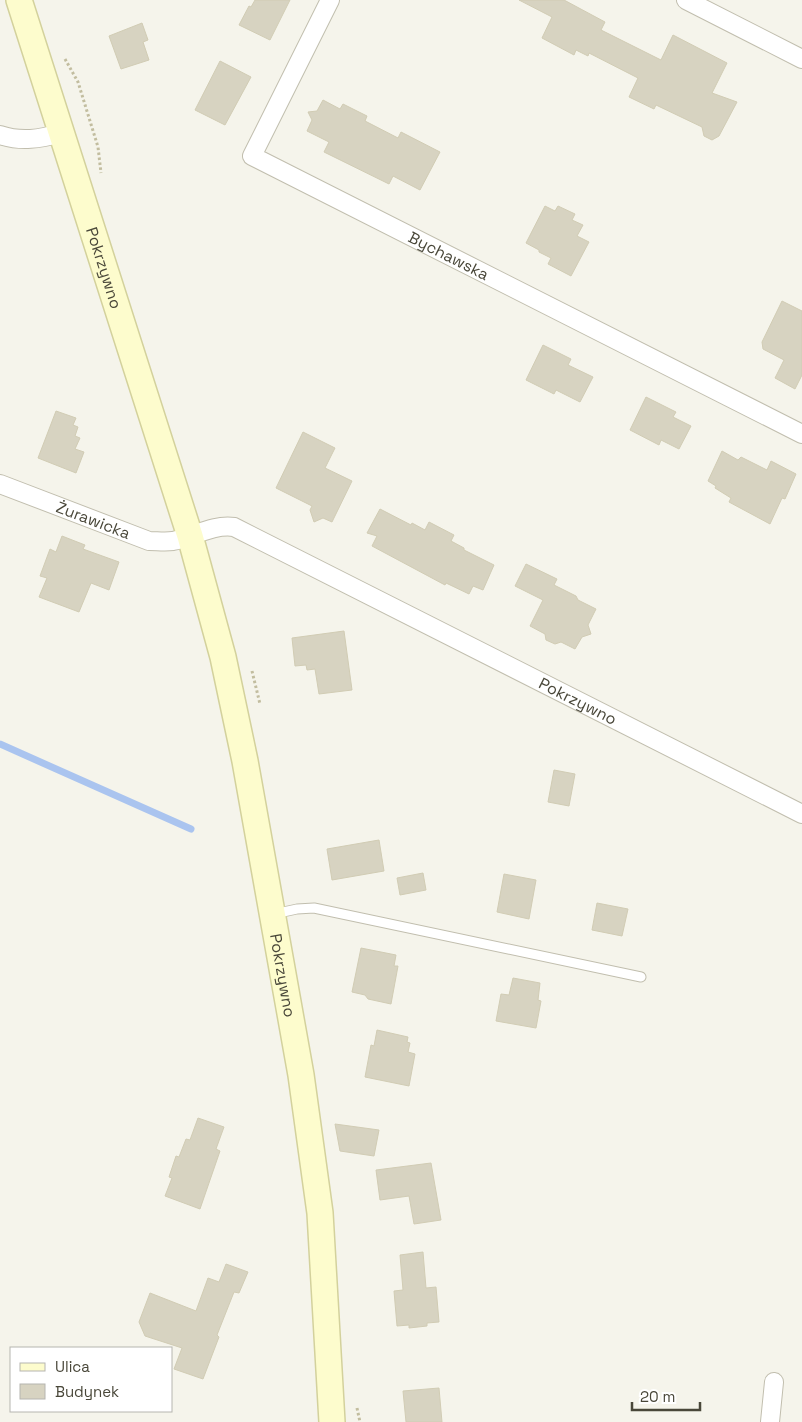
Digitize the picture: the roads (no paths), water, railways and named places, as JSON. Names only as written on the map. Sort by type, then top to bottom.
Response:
[{"type":"street","name":"Pokrzywno","points":[[19,0],[190,536],[230,687],[255,814],[271,914],[301,1075],[315,1168],[320,1213],[332,1422]]},
{"type":"street","name":"Bychawska","points":[[330,0],[252,156],[802,434]]},
{"type":"street","points":[[686,0],[802,59]]},
{"type":"street","points":[[0,135],[24,140],[46,138],[61,133]]},
{"type":"street","name":"Żurawicka","points":[[0,484],[149,540],[162,542],[190,536]]},
{"type":"street","name":"Pokrzywno","points":[[190,536],[224,526],[234,527],[802,814]]},
{"type":"street","points":[[770,1422],[774,1382]]},
{"type":"lane","points":[[271,914],[314,908],[641,977]]},
{"type":"waterway","points":[[0,744],[191,829]]}]
